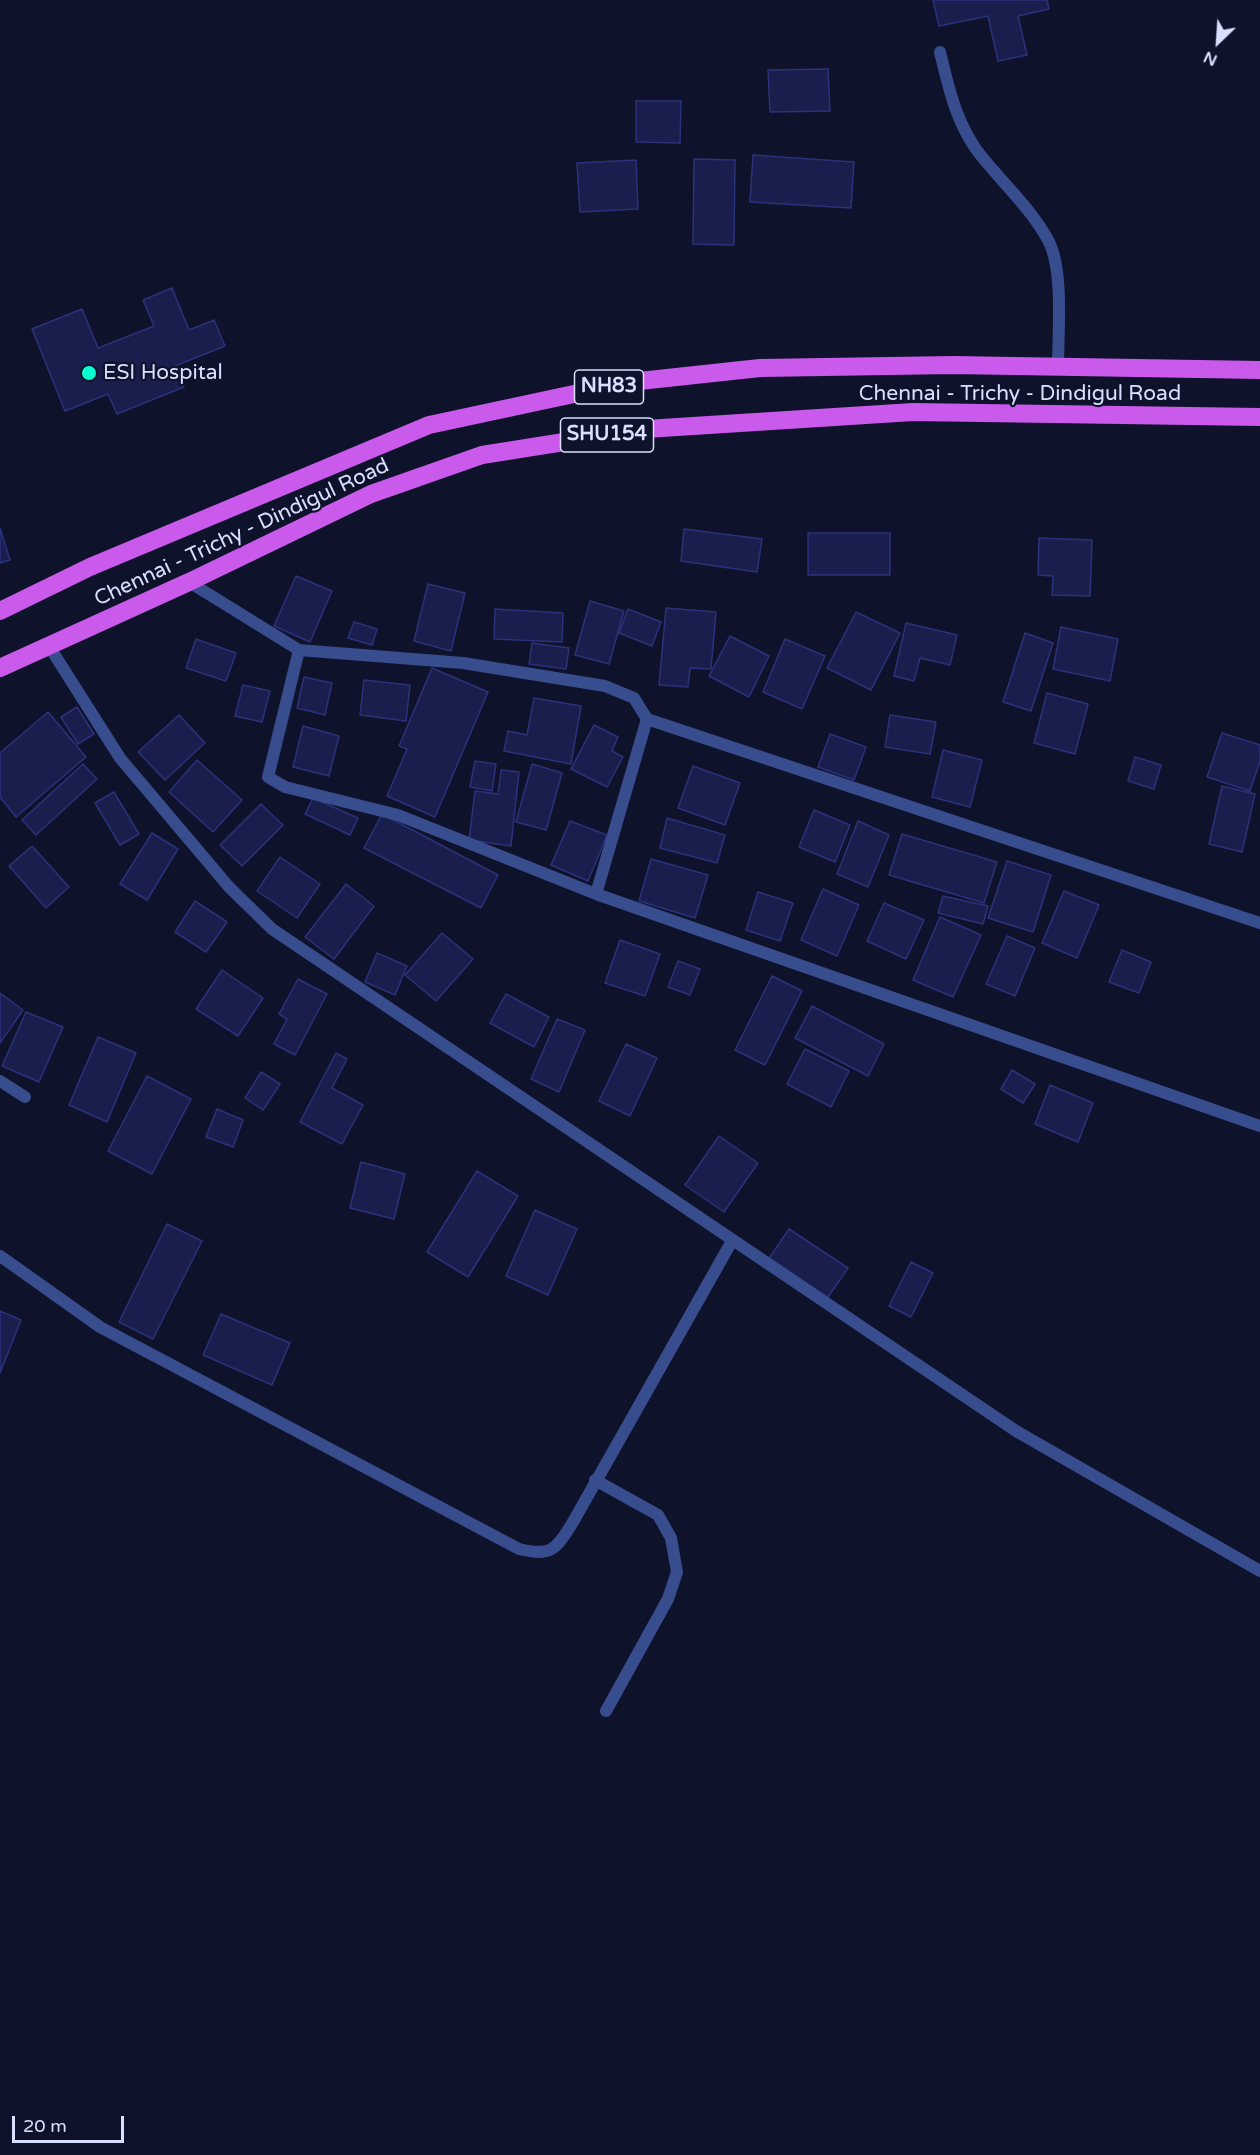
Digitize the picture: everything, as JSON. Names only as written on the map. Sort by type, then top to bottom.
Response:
[{"type":"highway","name":"Chennai - Trichy - Dindigul Road","points":[[0,611],[90,567],[429,425],[630,382],[760,368],[1058,367],[1260,370]]},
{"type":"highway","name":"Chennai - Trichy - Dindigul Road","points":[[0,668],[189,582],[371,494],[482,455],[634,430],[913,412],[1260,417]]},
{"type":"street","points":[[940,52],[953,106],[980,155],[1018,199],[1049,241],[1058,282],[1058,367]]},
{"type":"street","points":[[189,582],[299,650],[463,663],[605,686],[634,698],[647,719],[1260,922]]},
{"type":"street","points":[[49,646],[120,758],[221,878],[272,929],[1016,1431],[1260,1571]]},
{"type":"street","points":[[299,650],[268,777],[285,788],[398,815],[596,894],[1260,1126]]},
{"type":"street","points":[[596,894],[647,719]]},
{"type":"street","points":[[0,1081],[25,1097]]},
{"type":"street","points":[[0,1256],[100,1328],[519,1550],[539,1554],[556,1548],[732,1241]]},
{"type":"street","points":[[595,1480],[658,1515],[671,1538],[677,1572],[668,1599],[606,1710]]},
{"type":"building","points":[[933,0],[1047,0],[1049,9],[1018,16],[1027,55],[998,61],[988,16],[939,26]]},
{"type":"building","points":[[828,69],[830,111],[770,112],[768,70]]},
{"type":"building","points":[[636,101],[681,101],[680,143],[636,142]]},
{"type":"building","points":[[753,155],[854,162],[851,208],[750,202]]},
{"type":"building","points":[[694,159],[735,160],[734,245],[693,244]]},
{"type":"building","points":[[636,160],[638,209],[580,212],[577,163]]},
{"type":"building","points":[[172,288],[189,330],[214,320],[225,346],[175,366],[184,387],[117,414],[108,394],[65,411],[32,329],[82,309],[98,348],[154,326],[143,300]]},
{"type":"building","points":[[0,528],[10,560],[0,563]]},
{"type":"building","points":[[684,529],[762,539],[757,572],[681,561]]},
{"type":"building","points":[[808,533],[890,533],[890,575],[808,575]]},
{"type":"building","points":[[1039,538],[1092,540],[1090,596],[1052,595],[1053,576],[1038,575]]},
{"type":"building","points":[[296,576],[332,591],[310,642],[274,626]]},
{"type":"building","points":[[428,584],[465,593],[451,651],[414,641]]},
{"type":"building","points":[[590,601],[624,611],[609,664],[575,655]]},
{"type":"building","points":[[666,608],[716,612],[711,669],[690,668],[688,687],[659,685]]},
{"type":"building","points":[[495,609],[563,613],[562,642],[494,639]]},
{"type":"building","points":[[628,609],[661,622],[652,646],[619,633]]},
{"type":"building","points":[[856,612],[900,633],[871,690],[827,668]]},
{"type":"building","points":[[354,622],[377,629],[372,645],[348,638]]},
{"type":"building","points":[[906,623],[957,635],[950,665],[920,658],[914,681],[894,676]]},
{"type":"building","points":[[1061,627],[1118,639],[1110,681],[1053,669]]},
{"type":"building","points":[[1025,633],[1053,643],[1031,711],[1003,702]]},
{"type":"building","points":[[730,636],[769,656],[749,697],[709,676]]},
{"type":"building","points":[[196,639],[236,653],[226,681],[186,668]]},
{"type":"building","points":[[785,639],[825,656],[802,709],[763,692]]},
{"type":"building","points":[[532,643],[569,648],[566,669],[529,664]]},
{"type":"building","points":[[432,668],[488,692],[435,817],[387,796],[407,749],[399,746]]},
{"type":"building","points":[[304,677],[332,683],[325,715],[297,708]]},
{"type":"building","points":[[364,680],[410,685],[406,721],[360,715]]},
{"type":"building","points":[[243,685],[270,691],[262,722],[235,716]]},
{"type":"building","points":[[1047,693],[1088,704],[1075,754],[1034,743]]},
{"type":"building","points":[[534,698],[581,706],[571,764],[504,751],[508,731],[527,735]]},
{"type":"building","points":[[77,707],[94,734],[78,744],[61,717]]},
{"type":"building","points":[[48,712],[86,757],[16,817],[0,797],[0,753]]},
{"type":"building","points":[[179,715],[205,743],[165,780],[138,752]]},
{"type":"building","points":[[890,715],[936,722],[930,754],[885,747]]},
{"type":"building","points":[[594,725],[618,737],[612,751],[623,757],[607,787],[571,769]]},
{"type":"building","points":[[303,726],[339,736],[329,776],[293,767]]},
{"type":"building","points":[[1222,733],[1260,745],[1260,761],[1250,791],[1207,777]]},
{"type":"building","points":[[830,734],[866,747],[854,780],[818,767]]},
{"type":"building","points":[[943,750],[982,760],[970,807],[932,797]]},
{"type":"building","points":[[1135,757],[1161,765],[1154,789],[1128,781]]},
{"type":"building","points":[[197,760],[242,800],[213,832],[169,792]]},
{"type":"building","points":[[475,761],[496,764],[492,791],[470,787]]},
{"type":"building","points":[[83,764],[97,779],[36,835],[22,820]]},
{"type":"building","points":[[532,764],[562,773],[546,830],[516,822]]},
{"type":"building","points":[[693,766],[740,783],[725,825],[678,808]]},
{"type":"building","points":[[501,770],[519,772],[511,846],[469,840],[475,791],[498,794]]},
{"type":"building","points":[[1222,786],[1255,794],[1242,852],[1209,844]]},
{"type":"building","points":[[114,792],[139,834],[120,845],[95,803]]},
{"type":"building","points":[[313,798],[358,818],[350,835],[305,814]]},
{"type":"building","points":[[261,804],[283,825],[242,866],[220,845]]},
{"type":"building","points":[[814,810],[850,825],[835,862],[799,847]]},
{"type":"building","points":[[382,814],[498,875],[481,908],[364,848]]},
{"type":"building","points":[[667,818],[725,835],[717,863],[660,848]]},
{"type":"building","points":[[570,821],[607,835],[588,881],[551,865]]},
{"type":"building","points":[[858,821],[889,835],[868,887],[837,874]]},
{"type":"building","points":[[152,833],[178,849],[147,900],[120,884]]},
{"type":"building","points":[[902,834],[997,862],[984,903],[889,875]]},
{"type":"building","points":[[32,846],[69,887],[46,908],[9,866]]},
{"type":"building","points":[[280,857],[320,884],[297,918],[257,891]]},
{"type":"building","points":[[651,859],[708,875],[695,918],[639,901]]},
{"type":"building","points":[[1007,861],[1051,875],[1033,932],[988,918]]},
{"type":"building","points":[[346,884],[374,906],[334,959],[305,937]]},
{"type":"building","points":[[823,889],[859,905],[837,956],[801,940]]},
{"type":"building","points":[[1064,891],[1099,905],[1077,958],[1042,943]]},
{"type":"building","points":[[758,892],[793,903],[780,941],[746,930]]},
{"type":"building","points":[[943,896],[988,906],[983,924],[938,913]]},
{"type":"building","points":[[195,901],[227,922],[206,952],[175,932]]},
{"type":"building","points":[[884,903],[924,920],[906,959],[867,941]]},
{"type":"building","points":[[940,917],[981,935],[953,997],[913,980]]},
{"type":"building","points":[[442,933],[473,959],[436,1001],[405,975]]},
{"type":"building","points":[[1007,936],[1035,948],[1015,996],[986,984]]},
{"type":"building","points":[[620,940],[660,954],[645,996],[605,983]]},
{"type":"building","points":[[1122,950],[1151,962],[1139,993],[1109,982]]},
{"type":"building","points":[[377,953],[407,966],[395,995],[365,982]]},
{"type":"building","points":[[678,961],[700,969],[690,995],[668,987]]},
{"type":"building","points":[[222,970],[263,998],[238,1036],[196,1009]]},
{"type":"building","points":[[772,976],[802,991],[765,1065],[735,1050]]},
{"type":"building","points":[[298,979],[327,994],[295,1055],[274,1044],[287,1019],[279,1014]]},
{"type":"building","points":[[0,993],[23,1010],[0,1043]]},
{"type":"building","points":[[506,994],[549,1017],[534,1047],[490,1023]]},
{"type":"building","points":[[812,1006],[884,1044],[868,1076],[795,1038]]},
{"type":"building","points":[[26,1012],[63,1027],[39,1082],[2,1066]]},
{"type":"building","points":[[557,1019],[585,1030],[559,1092],[531,1079]]},
{"type":"building","points":[[98,1037],[136,1053],[107,1122],[69,1105]]},
{"type":"building","points":[[626,1044],[657,1058],[630,1116],[599,1101]]},
{"type":"building","points":[[805,1049],[849,1071],[831,1107],[787,1084]]},
{"type":"building","points":[[336,1053],[347,1059],[332,1088],[363,1105],[342,1144],[300,1122]]},
{"type":"building","points":[[1012,1070],[1035,1084],[1023,1103],[1001,1089]]},
{"type":"building","points":[[261,1072],[280,1084],[263,1110],[245,1098]]},
{"type":"building","points":[[147,1076],[191,1099],[152,1174],[108,1151]]},
{"type":"building","points":[[1050,1085],[1093,1103],[1078,1142],[1035,1124]]},
{"type":"building","points":[[217,1109],[243,1120],[233,1147],[206,1137]]},
{"type":"building","points":[[719,1136],[758,1163],[724,1212],[685,1185]]},
{"type":"building","points":[[361,1162],[405,1174],[394,1219],[350,1208]]},
{"type":"building","points":[[477,1171],[518,1196],[468,1277],[427,1252]]},
{"type":"building","points":[[535,1210],[577,1229],[548,1295],[506,1276]]},
{"type":"building","points":[[167,1224],[202,1241],[153,1339],[119,1322]]},
{"type":"building","points":[[789,1229],[848,1268],[826,1300],[768,1260]]},
{"type":"building","points":[[911,1262],[933,1273],[911,1317],[889,1306]]},
{"type":"building","points":[[0,1311],[21,1320],[0,1373]]},
{"type":"building","points":[[221,1314],[290,1343],[272,1385],[203,1355]]},
{"type":"place","name":"ESI Hospital","points":[[89,373]]}]
